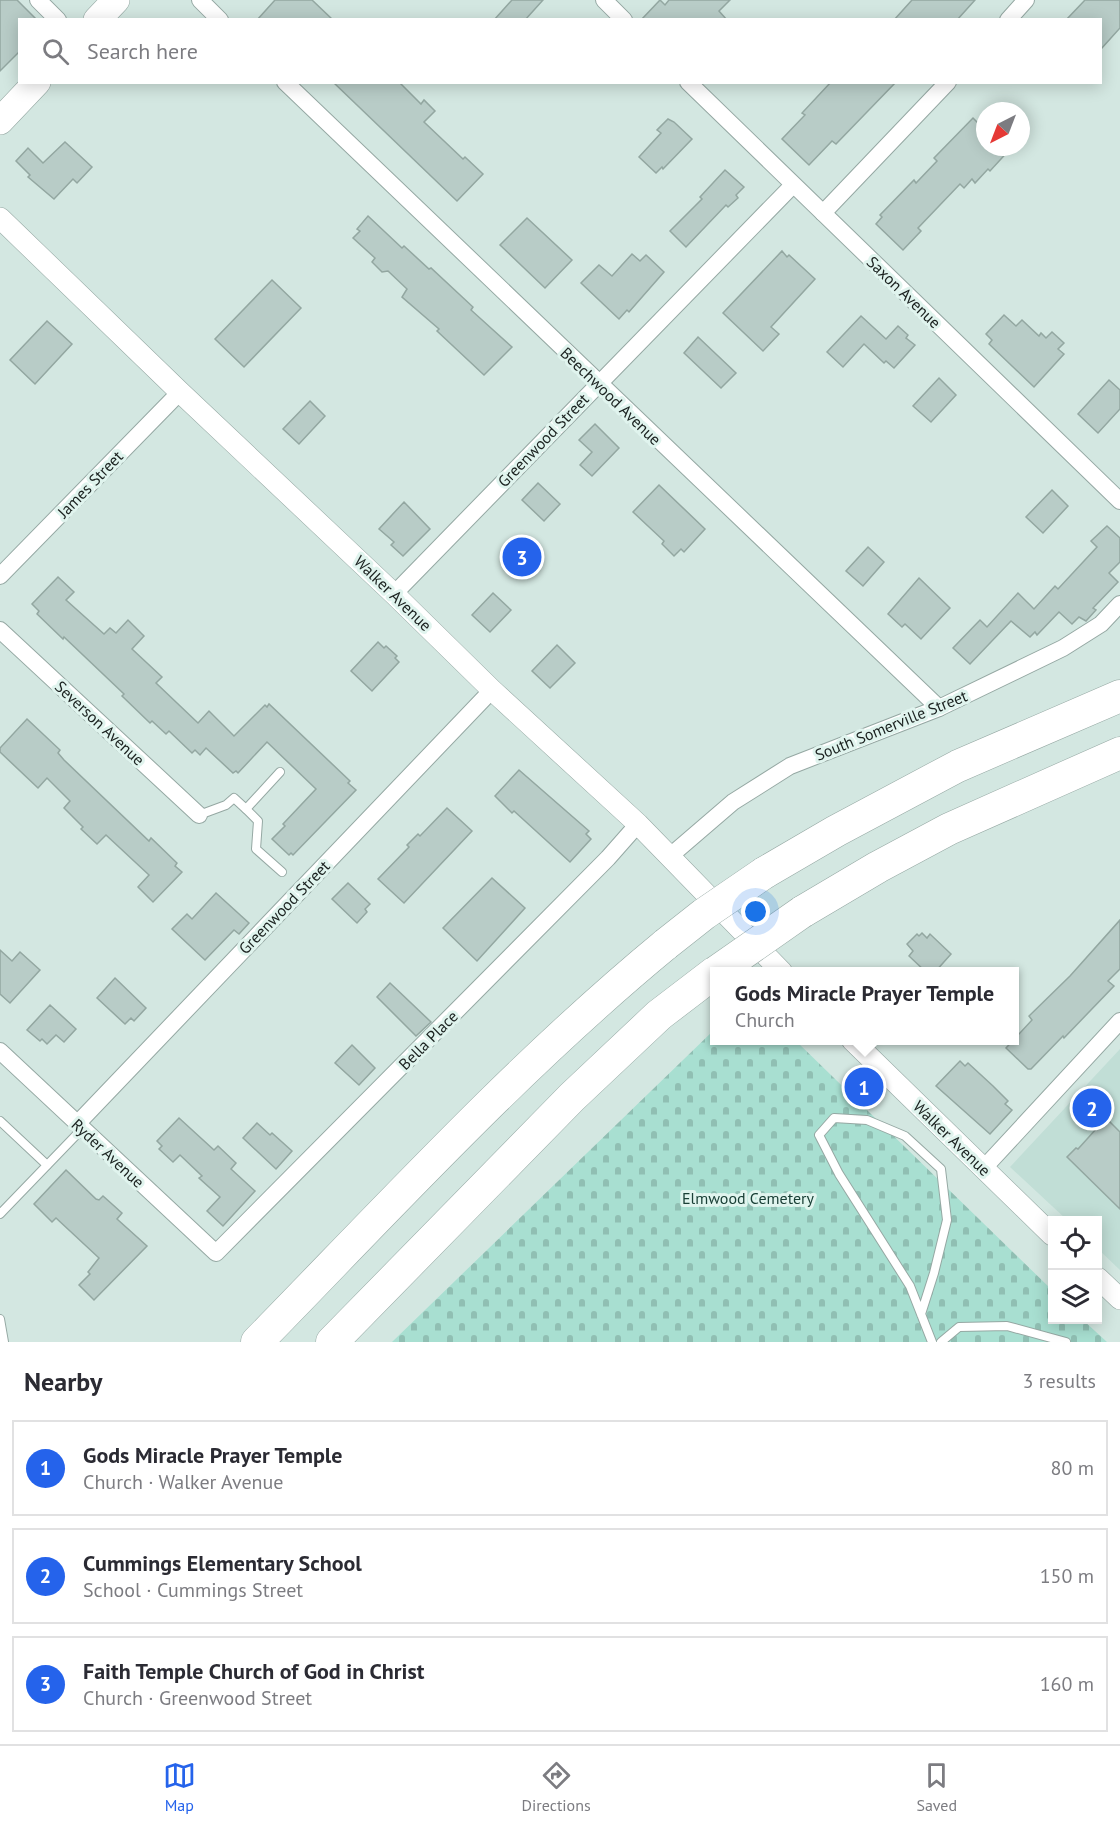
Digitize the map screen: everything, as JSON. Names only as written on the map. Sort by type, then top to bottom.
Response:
[{"type":"highway","points":[[257,1342],[538,1058],[605,995],[704,914],[764,873],[884,804],[958,766],[1120,696]]},
{"type":"highway","points":[[723,967],[802,912],[878,867],[949,829],[1120,753]]},
{"type":"highway","points":[[332,1342],[572,1097],[660,1015],[710,977]]},
{"type":"main road","points":[[99,18],[116,0]]},
{"type":"main road","points":[[0,121],[35,84]]},
{"type":"street","points":[[38,0],[56,18]]},
{"type":"street","points":[[200,0],[218,18]]},
{"type":"street","points":[[604,0],[622,18]]},
{"type":"street","points":[[1010,18],[1026,0]]},
{"type":"street","name":"Beechwood Avenue","points":[[287,84],[939,708]]},
{"type":"street","name":"Saxon Avenue","points":[[690,84],[1120,501]]},
{"type":"street","points":[[823,213],[946,84]]},
{"type":"street","name":"Greenwood Street","points":[[394,594],[793,185]]},
{"type":"street","name":"Walker Avenue","points":[[0,218],[492,690],[638,824],[777,967]]},
{"type":"street","name":"James Street","points":[[0,576],[180,392]]},
{"type":"street","name":"South Somerville Street","points":[[669,857],[733,802],[790,766],[939,708],[1063,648],[1101,624],[1120,604]]},
{"type":"street","name":"Severson Avenue","points":[[0,630],[199,815]]},
{"type":"street","name":"Greenwood Street","points":[[79,1126],[492,690]]},
{"type":"street","name":"Bella Place","points":[[216,1253],[608,858],[638,824]]},
{"type":"street","points":[[983,1169],[1120,1021]]},
{"type":"street","name":"Walker Avenue","points":[[856,1045],[1048,1230]]},
{"type":"street","name":"Ryder Avenue","points":[[0,1051],[216,1253]]},
{"type":"street","points":[[1102,1282],[1120,1299]]},
{"type":"lane","points":[[246,809],[280,772]]},
{"type":"lane","points":[[199,815],[226,805],[234,798],[258,820],[256,849],[282,872]]},
{"type":"lane","points":[[921,1314],[947,1220],[941,1169],[905,1136],[867,1120],[834,1118],[819,1135],[839,1174],[910,1286],[921,1314],[932,1342]]},
{"type":"lane","points":[[0,1121],[47,1165]]},
{"type":"lane","points":[[0,1214],[47,1165],[79,1126]]},
{"type":"lane","points":[[0,1319],[4,1342]]},
{"type":"lane","points":[[941,1342],[959,1328],[1007,1326],[1066,1342]]},
{"type":"shaded area","points":[[1120,1049],[1120,1270],[1102,1253],[1102,1216],[1063,1216],[1010,1167]]},
{"type":"green space","name":"Elmwood Cemetery","points":[[710,1034],[710,1045],[800,1045],[1048,1286],[1048,1324],[1087,1324],[1107,1342],[392,1342]]},
{"type":"building","points":[[0,0],[17,0],[35,18],[18,18],[18,53],[0,71]]},
{"type":"building","points":[[275,0],[312,0],[331,18],[259,18]]},
{"type":"building","points":[[512,0],[543,0],[527,18],[496,18]]},
{"type":"building","points":[[660,0],[665,5],[669,0],[730,0],[719,11],[725,18],[643,18]]},
{"type":"building","points":[[912,0],[975,0],[959,18],[896,18]]},
{"type":"building","points":[[1085,0],[1120,0],[1120,28],[1102,48],[1102,18],[1068,18]]},
{"type":"building","points":[[335,84],[401,84],[421,104],[424,100],[435,111],[424,122],[463,159],[465,157],[483,174],[457,201]]},
{"type":"building","points":[[829,84],[894,84],[836,144],[832,141],[809,165],[782,139],[805,115],[802,113]]},
{"type":"building","points":[[973,118],[976,121],[976,156],[1004,156],[975,183],[972,179],[964,188],[960,184],[918,228],[921,231],[903,250],[876,224],[882,217],[880,215],[914,180],[916,183],[937,161],[934,158]]},
{"type":"building","points":[[668,119],[692,139],[663,169],[662,167],[656,173],[639,157],[661,133],[657,130]]},
{"type":"building","points":[[65,142],[92,167],[77,183],[73,179],[54,199],[28,177],[30,175],[16,161],[28,148],[43,163]]},
{"type":"building","points":[[725,170],[744,187],[736,195],[738,198],[728,207],[726,205],[686,247],[670,231],[702,199],[700,197]]},
{"type":"building","points":[[368,216],[402,248],[404,246],[429,269],[431,268],[473,307],[471,310],[512,347],[484,375],[437,331],[439,329],[402,297],[407,289],[388,271],[382,272],[372,262],[375,258],[353,238],[360,231],[357,229]]},
{"type":"building","points":[[527,218],[572,260],[545,288],[500,245]]},
{"type":"building","points":[[782,251],[815,279],[771,327],[779,334],[763,351],[723,313]]},
{"type":"building","points":[[632,254],[640,261],[646,255],[664,272],[629,312],[627,310],[619,319],[581,283],[599,265],[612,276]]},
{"type":"building","points":[[272,280],[301,308],[244,367],[215,339]]},
{"type":"building","points":[[1004,315],[1016,326],[1022,320],[1039,336],[1041,333],[1046,338],[1052,332],[1064,343],[1058,349],[1064,354],[1034,387],[989,344],[992,340],[986,334]]},
{"type":"building","points":[[861,316],[886,339],[898,326],[908,335],[906,338],[915,345],[894,368],[886,361],[884,363],[864,344],[843,367],[827,352]]},
{"type":"building","points":[[47,321],[72,344],[35,384],[10,360]]},
{"type":"building","points":[[698,337],[736,373],[721,388],[684,353]]},
{"type":"building","points":[[939,378],[956,395],[931,422],[913,406]]},
{"type":"building","points":[[1109,380],[1120,390],[1120,409],[1098,433],[1078,414]]},
{"type":"building","points":[[310,401],[325,416],[299,444],[283,429]]},
{"type":"building","points":[[595,424],[619,448],[592,476],[580,465],[592,452],[579,440]]},
{"type":"building","points":[[538,483],[560,504],[544,521],[522,500]]},
{"type":"building","points":[[659,485],[705,529],[684,552],[681,549],[674,556],[662,544],[664,541],[633,512]]},
{"type":"building","points":[[1052,490],[1068,506],[1043,533],[1026,517]]},
{"type":"building","points":[[404,502],[430,529],[403,556],[391,545],[394,542],[379,529]]},
{"type":"building","points":[[1107,526],[1120,538],[1120,562],[1109,573],[1118,582],[1093,608],[1096,610],[1086,621],[1079,617],[1072,624],[1059,612],[1037,635],[1035,632],[1030,637],[1011,621],[970,664],[953,648],[980,620],[987,627],[1018,593],[1034,609],[1055,586],[1058,589],[1097,547],[1091,541]]},
{"type":"building","points":[[868,547],[884,562],[863,586],[846,571]]},
{"type":"building","points":[[58,577],[74,592],[66,600],[104,634],[110,628],[116,633],[128,620],[144,636],[132,649],[162,677],[156,683],[198,723],[209,711],[234,736],[265,705],[267,707],[269,704],[350,781],[348,783],[356,790],[293,855],[291,853],[289,855],[272,839],[316,789],[267,742],[238,773],[236,771],[233,773],[206,748],[200,755],[195,750],[192,753],[169,731],[166,734],[152,721],[150,723],[122,696],[124,694],[37,614],[39,611],[32,604]]},
{"type":"building","points":[[919,578],[950,608],[921,639],[905,624],[902,627],[888,614]]},
{"type":"building","points":[[493,593],[511,610],[490,632],[472,615]]},
{"type":"building","points":[[378,642],[397,656],[395,658],[399,662],[372,691],[351,671]]},
{"type":"building","points":[[557,645],[575,663],[550,688],[532,671]]},
{"type":"building","points":[[27,719],[60,750],[58,753],[64,760],[149,841],[151,838],[177,863],[175,866],[182,872],[153,902],[138,887],[149,875],[106,835],[97,844],[81,829],[83,827],[64,808],[70,801],[47,778],[38,788],[0,752],[0,748]]},
{"type":"building","points":[[519,770],[589,831],[586,834],[591,839],[570,862],[495,796]]},
{"type":"building","points":[[447,808],[472,831],[404,903],[378,879],[409,847],[407,845],[418,834],[420,836]]},
{"type":"building","points":[[492,878],[525,908],[477,961],[443,928]]},
{"type":"building","points":[[348,883],[370,904],[365,909],[367,912],[357,923],[332,899]]},
{"type":"building","points":[[216,893],[249,923],[239,934],[234,930],[205,960],[172,929],[187,914],[192,919]]},
{"type":"building","points":[[1120,920],[1120,969],[1108,981],[1114,986],[1064,1038],[1063,1036],[1031,1069],[1028,1069],[1006,1048],[1009,1045],[1019,1045],[1019,1034],[1032,1020],[1029,1016],[1070,976]]},
{"type":"building","points":[[922,933],[927,938],[930,934],[951,954],[939,967],[921,967],[909,956],[913,951],[907,944],[917,934],[919,936]]},
{"type":"building","points":[[0,950],[12,961],[20,952],[40,970],[10,1003],[0,994]]},
{"type":"building","points":[[115,978],[146,1008],[134,1021],[131,1018],[125,1024],[97,998]]},
{"type":"building","points":[[390,983],[431,1022],[416,1036],[377,997]]},
{"type":"building","points":[[50,1005],[76,1029],[64,1042],[56,1035],[47,1044],[27,1030]]},
{"type":"building","points":[[352,1045],[375,1068],[359,1085],[335,1063]]},
{"type":"building","points":[[960,1061],[965,1066],[968,1063],[993,1086],[1008,1101],[1005,1104],[1012,1110],[990,1134],[936,1086]]},
{"type":"building","points":[[179,1118],[214,1150],[218,1146],[236,1163],[231,1169],[255,1191],[223,1226],[207,1211],[220,1197],[199,1178],[202,1176],[180,1155],[173,1162],[159,1149],[162,1146],[157,1141]]},
{"type":"building","points":[[1106,1118],[1120,1132],[1120,1209],[1067,1157],[1076,1148],[1078,1149]]},
{"type":"building","points":[[257,1123],[292,1151],[276,1169],[243,1138]]},
{"type":"building","points":[[66,1170],[96,1199],[99,1200],[103,1196],[122,1213],[117,1219],[147,1246],[94,1300],[79,1285],[90,1274],[88,1272],[99,1258],[56,1218],[52,1222],[34,1204]]},
{"type":"place","name":"Faith Temple Church of God in Christ","points":[[522,557]]},
{"type":"place","name":"Gods Miracle Prayer Temple","points":[[864,1087]]},
{"type":"place","name":"Cummings Elementary School","points":[[1092,1108]]}]
